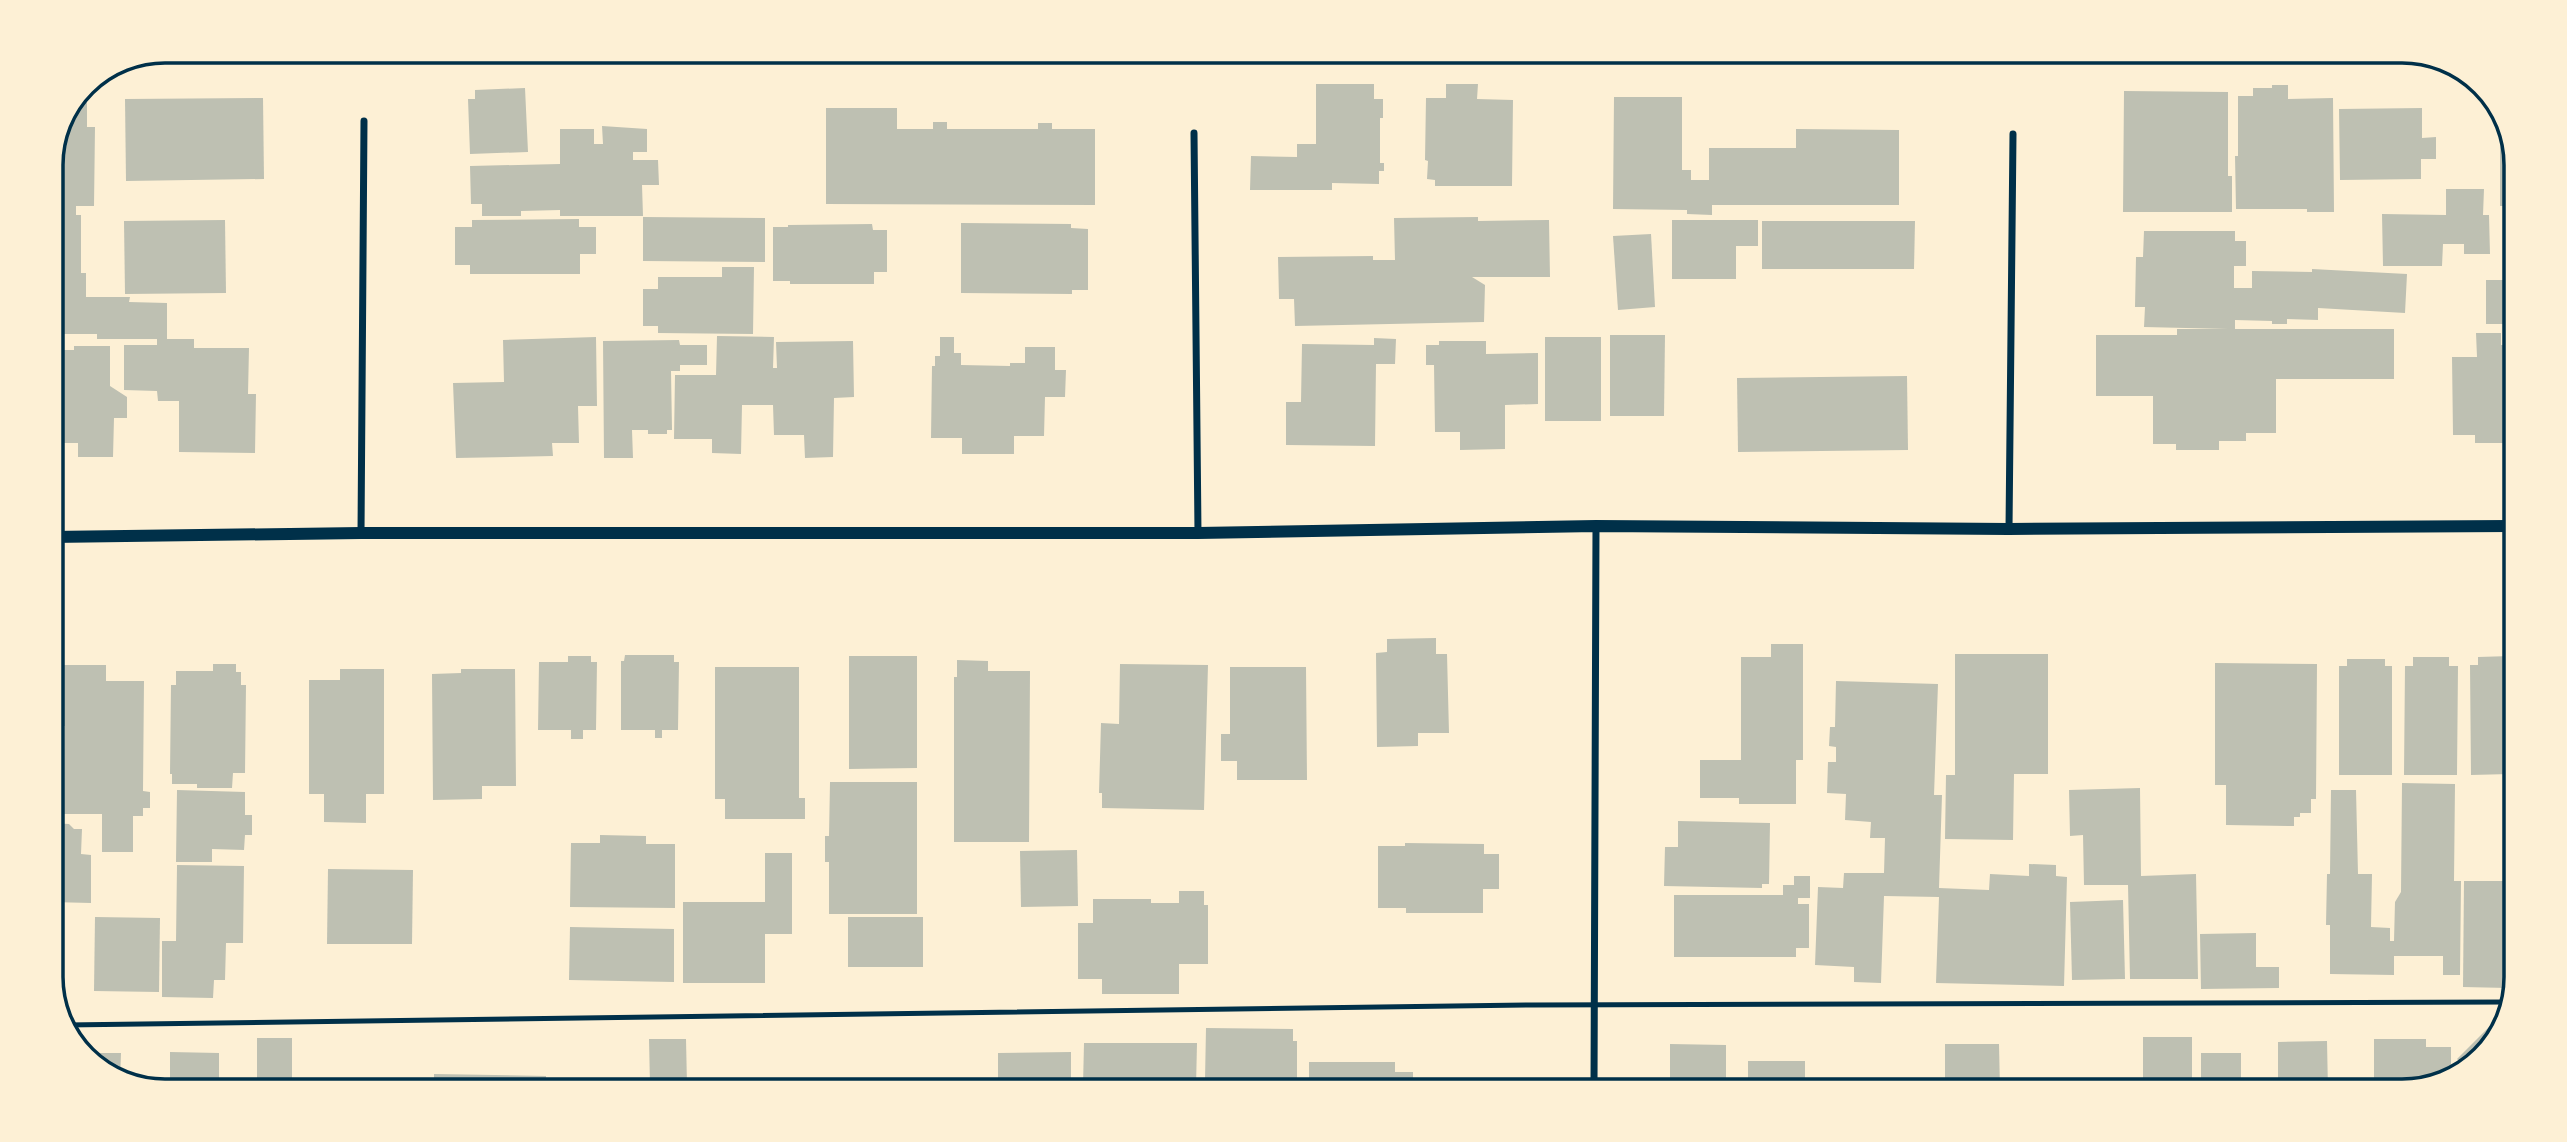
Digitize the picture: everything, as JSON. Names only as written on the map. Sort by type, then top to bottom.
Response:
[{"type":"street","points":[[361,533],[364,121]]},
{"type":"street","points":[[1194,133],[1198,533]]},
{"type":"street","points":[[2009,529],[2013,134]]},
{"type":"street","points":[[63,537],[361,533],[1198,533],[1596,526],[2009,529],[2504,526]]},
{"type":"street","points":[[1594,1079],[1596,526]]},
{"type":"lane","points":[[75,1025],[1595,1005],[2500,1002]]},
{"type":"building","points":[[1316,84],[1374,84],[1374,99],[1383,99],[1383,118],[1380,118],[1380,163],[1384,163],[1384,171],[1379,171],[1379,184],[1332,183],[1332,190],[1250,190],[1251,156],[1297,157],[1297,144],[1316,144]]},
{"type":"building","points":[[1446,84],[1478,84],[1477,99],[1513,100],[1512,186],[1435,186],[1435,180],[1427,179],[1426,98],[1446,98]]},
{"type":"building","points":[[2272,85],[2288,85],[2288,99],[2333,98],[2334,212],[2307,212],[2307,209],[2236,209],[2238,96],[2253,96],[2253,88],[2272,88]]},
{"type":"building","points":[[525,88],[528,152],[470,154],[468,99],[475,99],[475,90]]},
{"type":"building","points":[[2124,91],[2228,92],[2228,176],[2232,176],[2232,212],[2123,212]]},
{"type":"building","points":[[1614,97],[1682,97],[1682,170],[1691,170],[1691,180],[1709,180],[1709,148],[1796,148],[1796,129],[1899,130],[1899,205],[1712,205],[1712,215],[1687,214],[1687,210],[1613,209]]},
{"type":"building","points":[[263,98],[264,179],[126,181],[125,99]]},
{"type":"building","points":[[87,100],[87,127],[95,127],[94,206],[76,206],[76,215],[81,215],[81,273],[86,273],[86,297],[130,297],[129,302],[167,303],[167,339],[194,339],[194,348],[249,348],[248,394],[256,394],[255,453],[179,452],[179,401],[158,401],[157,391],[124,390],[124,345],[157,345],[157,339],[97,339],[97,334],[63,334],[63,158],[66,138],[80,108]]},
{"type":"building","points":[[826,108],[897,108],[897,129],[933,129],[933,122],[947,122],[947,129],[1038,129],[1038,123],[1052,123],[1052,129],[1095,129],[1095,205],[826,204]]},
{"type":"building","points":[[2422,108],[2422,138],[2436,137],[2436,159],[2421,159],[2421,179],[2340,180],[2339,109]]},
{"type":"building","points":[[602,126],[647,129],[647,152],[633,152],[633,160],[658,160],[659,185],[642,185],[643,216],[560,216],[560,210],[521,211],[521,216],[482,216],[482,204],[471,204],[470,166],[560,164],[560,129],[594,129],[594,144],[603,144]]},
{"type":"building","points":[[2500,136],[2504,158],[2504,206],[2500,206]]},
{"type":"building","points":[[2446,189],[2484,189],[2483,215],[2489,215],[2490,254],[2464,254],[2464,244],[2443,244],[2442,266],[2383,266],[2382,214],[2446,215]]},
{"type":"building","points":[[643,217],[765,218],[765,262],[643,261]]},
{"type":"building","points":[[1478,217],[1478,221],[1549,220],[1550,277],[1472,277],[1485,285],[1484,322],[1295,326],[1294,299],[1279,299],[1278,257],[1373,256],[1373,260],[1395,260],[1394,218]]},
{"type":"building","points":[[579,219],[579,227],[596,227],[596,254],[580,254],[580,274],[470,274],[470,265],[455,265],[455,227],[472,227],[472,220]]},
{"type":"building","points":[[225,220],[226,293],[125,294],[124,221]]},
{"type":"building","points":[[1672,220],[1758,220],[1758,246],[1736,246],[1736,279],[1672,279]]},
{"type":"building","points":[[1762,221],[1915,221],[1914,269],[1762,269]]},
{"type":"building","points":[[961,223],[1071,224],[1071,228],[1088,229],[1088,290],[1072,290],[1072,294],[961,293]]},
{"type":"building","points":[[872,224],[873,230],[887,230],[887,272],[874,272],[874,284],[790,284],[790,281],[773,281],[773,227]]},
{"type":"building","points":[[2144,231],[2235,231],[2235,241],[2246,241],[2246,266],[2234,266],[2234,288],[2252,288],[2252,271],[2312,272],[2312,269],[2407,274],[2405,313],[2318,308],[2318,320],[2287,319],[2287,324],[2272,324],[2272,321],[2235,320],[2235,329],[2394,329],[2394,379],[2276,379],[2276,433],[2246,433],[2246,441],[2219,441],[2219,450],[2176,450],[2176,444],[2153,444],[2153,396],[2096,396],[2096,335],[2177,335],[2177,329],[2228,329],[2144,327],[2145,307],[2135,307],[2136,257],[2143,257]]},
{"type":"building","points":[[1651,234],[1655,307],[1618,310],[1613,236]]},
{"type":"building","points":[[722,267],[754,267],[753,334],[658,333],[658,326],[643,326],[643,289],[658,289],[658,277],[722,277]]},
{"type":"building","points":[[2486,280],[2504,280],[2504,324],[2486,324]]},
{"type":"building","points":[[2476,333],[2501,333],[2501,345],[2504,345],[2504,443],[2475,443],[2475,435],[2453,435],[2452,357],[2477,357]]},
{"type":"building","points":[[1610,335],[1665,335],[1664,416],[1610,416]]},
{"type":"building","points":[[717,336],[774,337],[773,368],[777,368],[776,342],[853,341],[854,397],[834,398],[833,457],[805,458],[804,435],[774,435],[773,405],[742,405],[741,454],[712,453],[712,439],[674,439],[675,375],[716,375]]},
{"type":"building","points":[[596,337],[597,406],[578,406],[579,443],[552,443],[553,456],[456,458],[453,383],[504,382],[503,340]]},
{"type":"building","points":[[940,337],[954,337],[954,353],[961,353],[961,365],[1010,366],[1010,363],[1025,363],[1025,347],[1055,347],[1055,370],[1066,370],[1065,397],[1045,397],[1044,436],[1014,436],[1014,454],[962,454],[962,438],[931,438],[932,366],[935,366],[935,356],[940,356]]},
{"type":"building","points":[[1545,337],[1601,337],[1601,421],[1545,421]]},
{"type":"building","points":[[1374,338],[1396,339],[1395,364],[1376,364],[1375,446],[1286,445],[1286,402],[1301,402],[1302,344],[1374,345]]},
{"type":"building","points":[[679,340],[680,345],[707,345],[707,365],[680,365],[680,371],[671,371],[672,430],[667,430],[667,434],[648,434],[648,430],[632,430],[633,458],[604,458],[603,341]]},
{"type":"building","points":[[1439,341],[1486,341],[1486,354],[1538,353],[1538,404],[1505,405],[1505,449],[1460,450],[1460,432],[1435,432],[1434,365],[1426,365],[1426,345],[1439,345]]},
{"type":"building","points":[[74,346],[110,346],[110,386],[127,397],[127,418],[114,418],[113,457],[78,457],[78,443],[63,443],[63,350],[74,350]]},
{"type":"building","points":[[1907,376],[1908,450],[1738,452],[1737,378]]},
{"type":"building","points":[[1436,638],[1436,654],[1447,654],[1449,733],[1418,733],[1418,746],[1377,747],[1376,653],[1387,652],[1387,639]]},
{"type":"building","points":[[1771,644],[1803,644],[1803,760],[1796,760],[1796,804],[1739,804],[1739,798],[1700,798],[1700,760],[1741,760],[1741,657],[1771,657]]},
{"type":"building","points":[[1955,654],[2048,654],[2048,774],[2014,774],[2013,840],[1945,839],[1946,775],[1955,775]]},
{"type":"building","points":[[625,655],[674,655],[674,662],[679,662],[678,730],[662,730],[662,738],[655,738],[655,730],[621,730],[621,661],[624,661]]},
{"type":"building","points":[[568,656],[591,656],[591,662],[597,662],[596,730],[583,730],[583,739],[571,739],[571,730],[538,730],[539,662],[568,662]]},
{"type":"building","points":[[849,656],[917,656],[917,768],[849,769]]},
{"type":"building","points":[[2504,656],[2504,774],[2471,775],[2470,665],[2478,665],[2478,657]]},
{"type":"building","points":[[2413,657],[2449,657],[2449,666],[2458,666],[2457,775],[2404,775],[2405,666],[2413,666]]},
{"type":"building","points":[[2347,659],[2385,659],[2385,666],[2392,666],[2392,775],[2339,775],[2339,666],[2347,666]]},
{"type":"building","points":[[957,660],[988,661],[988,671],[1030,671],[1029,842],[954,842],[954,677],[957,677]]},
{"type":"building","points":[[2215,663],[2317,664],[2316,799],[2311,799],[2311,813],[2300,813],[2300,817],[2294,817],[2294,826],[2226,825],[2226,785],[2215,785]]},
{"type":"building","points":[[213,664],[236,664],[236,672],[241,672],[241,685],[246,685],[245,773],[233,773],[232,788],[197,788],[197,784],[172,784],[171,685],[176,685],[176,671],[213,671]]},
{"type":"building","points":[[1120,664],[1208,665],[1204,810],[1102,808],[1102,793],[1099,793],[1101,723],[1119,724]]},
{"type":"building","points":[[63,665],[106,665],[106,681],[144,681],[143,791],[150,792],[150,808],[143,808],[143,816],[133,816],[133,852],[102,852],[102,814],[64,814]]},
{"type":"building","points":[[715,667],[799,667],[799,798],[805,798],[805,819],[725,819],[725,799],[715,799]]},
{"type":"building","points":[[1230,667],[1306,667],[1307,780],[1237,780],[1237,761],[1221,761],[1221,734],[1230,734]]},
{"type":"building","points":[[340,669],[384,669],[384,794],[366,794],[366,823],[324,822],[324,794],[309,794],[309,680],[340,680]]},
{"type":"building","points":[[461,669],[515,669],[516,786],[482,786],[482,799],[433,800],[432,674],[461,673]]},
{"type":"building","points":[[1836,681],[1938,684],[1934,795],[1942,795],[1939,888],[1989,890],[1990,874],[2029,876],[2029,864],[2056,865],[2056,876],[2067,877],[2064,986],[1936,983],[1939,897],[1884,896],[1881,983],[1854,982],[1854,967],[1815,965],[1818,887],[1843,888],[1844,873],[1884,873],[1885,838],[1870,838],[1871,822],[1845,820],[1846,794],[1827,793],[1828,762],[1836,762],[1836,747],[1829,746],[1830,727],[1835,727]]},
{"type":"building","points":[[830,782],[917,782],[917,914],[829,914],[829,862],[825,862],[825,836],[829,836]]},
{"type":"building","points":[[2402,783],[2455,784],[2454,881],[2461,881],[2460,975],[2443,975],[2443,956],[2394,956],[2394,975],[2330,974],[2330,925],[2326,925],[2327,874],[2330,874],[2331,790],[2356,790],[2358,874],[2372,874],[2371,927],[2390,928],[2390,941],[2394,941],[2395,902],[2401,892]]},
{"type":"building","points":[[2140,788],[2141,876],[2196,874],[2198,979],[2130,979],[2128,885],[2084,885],[2083,835],[2070,836],[2069,790]]},
{"type":"building","points":[[177,790],[245,792],[245,815],[252,815],[252,835],[245,835],[244,850],[212,849],[212,862],[176,862]]},
{"type":"building","points":[[1678,821],[1770,823],[1769,884],[1762,884],[1762,888],[1664,886],[1665,847],[1678,847]]},
{"type":"building","points":[[63,824],[69,824],[74,829],[82,829],[81,854],[91,855],[91,903],[63,902]]},
{"type":"building","points":[[600,835],[646,836],[646,844],[675,844],[675,908],[570,907],[571,843],[600,843]]},
{"type":"building","points":[[1405,843],[1484,844],[1484,854],[1499,854],[1499,889],[1483,889],[1483,913],[1406,913],[1406,908],[1378,908],[1378,846],[1405,846]]},
{"type":"building","points":[[1077,850],[1078,906],[1021,907],[1020,851]]},
{"type":"building","points":[[765,853],[792,853],[792,934],[765,934],[765,983],[683,983],[683,902],[765,902]]},
{"type":"building","points":[[177,865],[244,866],[243,943],[226,943],[225,980],[214,980],[213,998],[162,997],[162,941],[176,941]]},
{"type":"building","points":[[328,869],[413,870],[412,944],[327,944]]},
{"type":"building","points":[[1794,876],[1810,876],[1810,898],[1798,898],[1798,904],[1809,904],[1809,948],[1796,948],[1796,957],[1674,957],[1674,895],[1783,895],[1783,885],[1794,885]]},
{"type":"building","points":[[2464,881],[2504,881],[2503,988],[2463,987]]},
{"type":"building","points":[[1179,891],[1204,891],[1204,905],[1208,905],[1208,964],[1179,964],[1179,994],[1102,994],[1102,979],[1078,979],[1078,923],[1093,923],[1093,899],[1151,899],[1151,903],[1179,903]]},
{"type":"building","points":[[2123,900],[2125,979],[2072,980],[2070,902]]},
{"type":"building","points":[[95,917],[160,918],[159,992],[94,991]]},
{"type":"building","points":[[848,917],[923,917],[923,967],[848,967]]},
{"type":"building","points":[[570,927],[674,929],[674,982],[569,980]]},
{"type":"building","points":[[2256,933],[2256,967],[2279,967],[2279,988],[2201,989],[2200,934]]},
{"type":"building","points":[[2491,1026],[2474,1049],[2460,1062],[2457,1059]]},
{"type":"building","points":[[1206,1028],[1293,1029],[1293,1041],[1297,1041],[1297,1079],[1205,1079]]},
{"type":"building","points":[[2143,1037],[2192,1037],[2192,1079],[2143,1079]]},
{"type":"building","points":[[257,1038],[292,1038],[292,1079],[257,1079]]},
{"type":"building","points":[[649,1039],[686,1039],[687,1079],[650,1079]]},
{"type":"building","points":[[2374,1039],[2426,1039],[2426,1047],[2451,1047],[2451,1067],[2435,1074],[2416,1078],[2374,1079]]},
{"type":"building","points":[[2327,1041],[2328,1079],[2278,1079],[2278,1042]]},
{"type":"building","points":[[1084,1043],[1197,1043],[1196,1079],[1083,1079]]},
{"type":"building","points":[[1670,1044],[1726,1045],[1726,1079],[1670,1079]]},
{"type":"building","points":[[1945,1044],[1999,1044],[2000,1079],[1945,1079]]},
{"type":"building","points":[[170,1052],[219,1053],[219,1079],[170,1079]]},
{"type":"building","points":[[1071,1052],[1071,1079],[998,1079],[998,1053]]},
{"type":"building","points":[[97,1053],[121,1053],[120,1068]]},
{"type":"building","points":[[2201,1053],[2241,1053],[2241,1079],[2201,1079]]},
{"type":"building","points":[[1748,1061],[1805,1061],[1805,1079],[1748,1079]]},
{"type":"building","points":[[1309,1062],[1395,1062],[1395,1072],[1413,1072],[1413,1079],[1309,1079]]},
{"type":"building","points":[[434,1074],[546,1076],[546,1079],[434,1079]]}]
